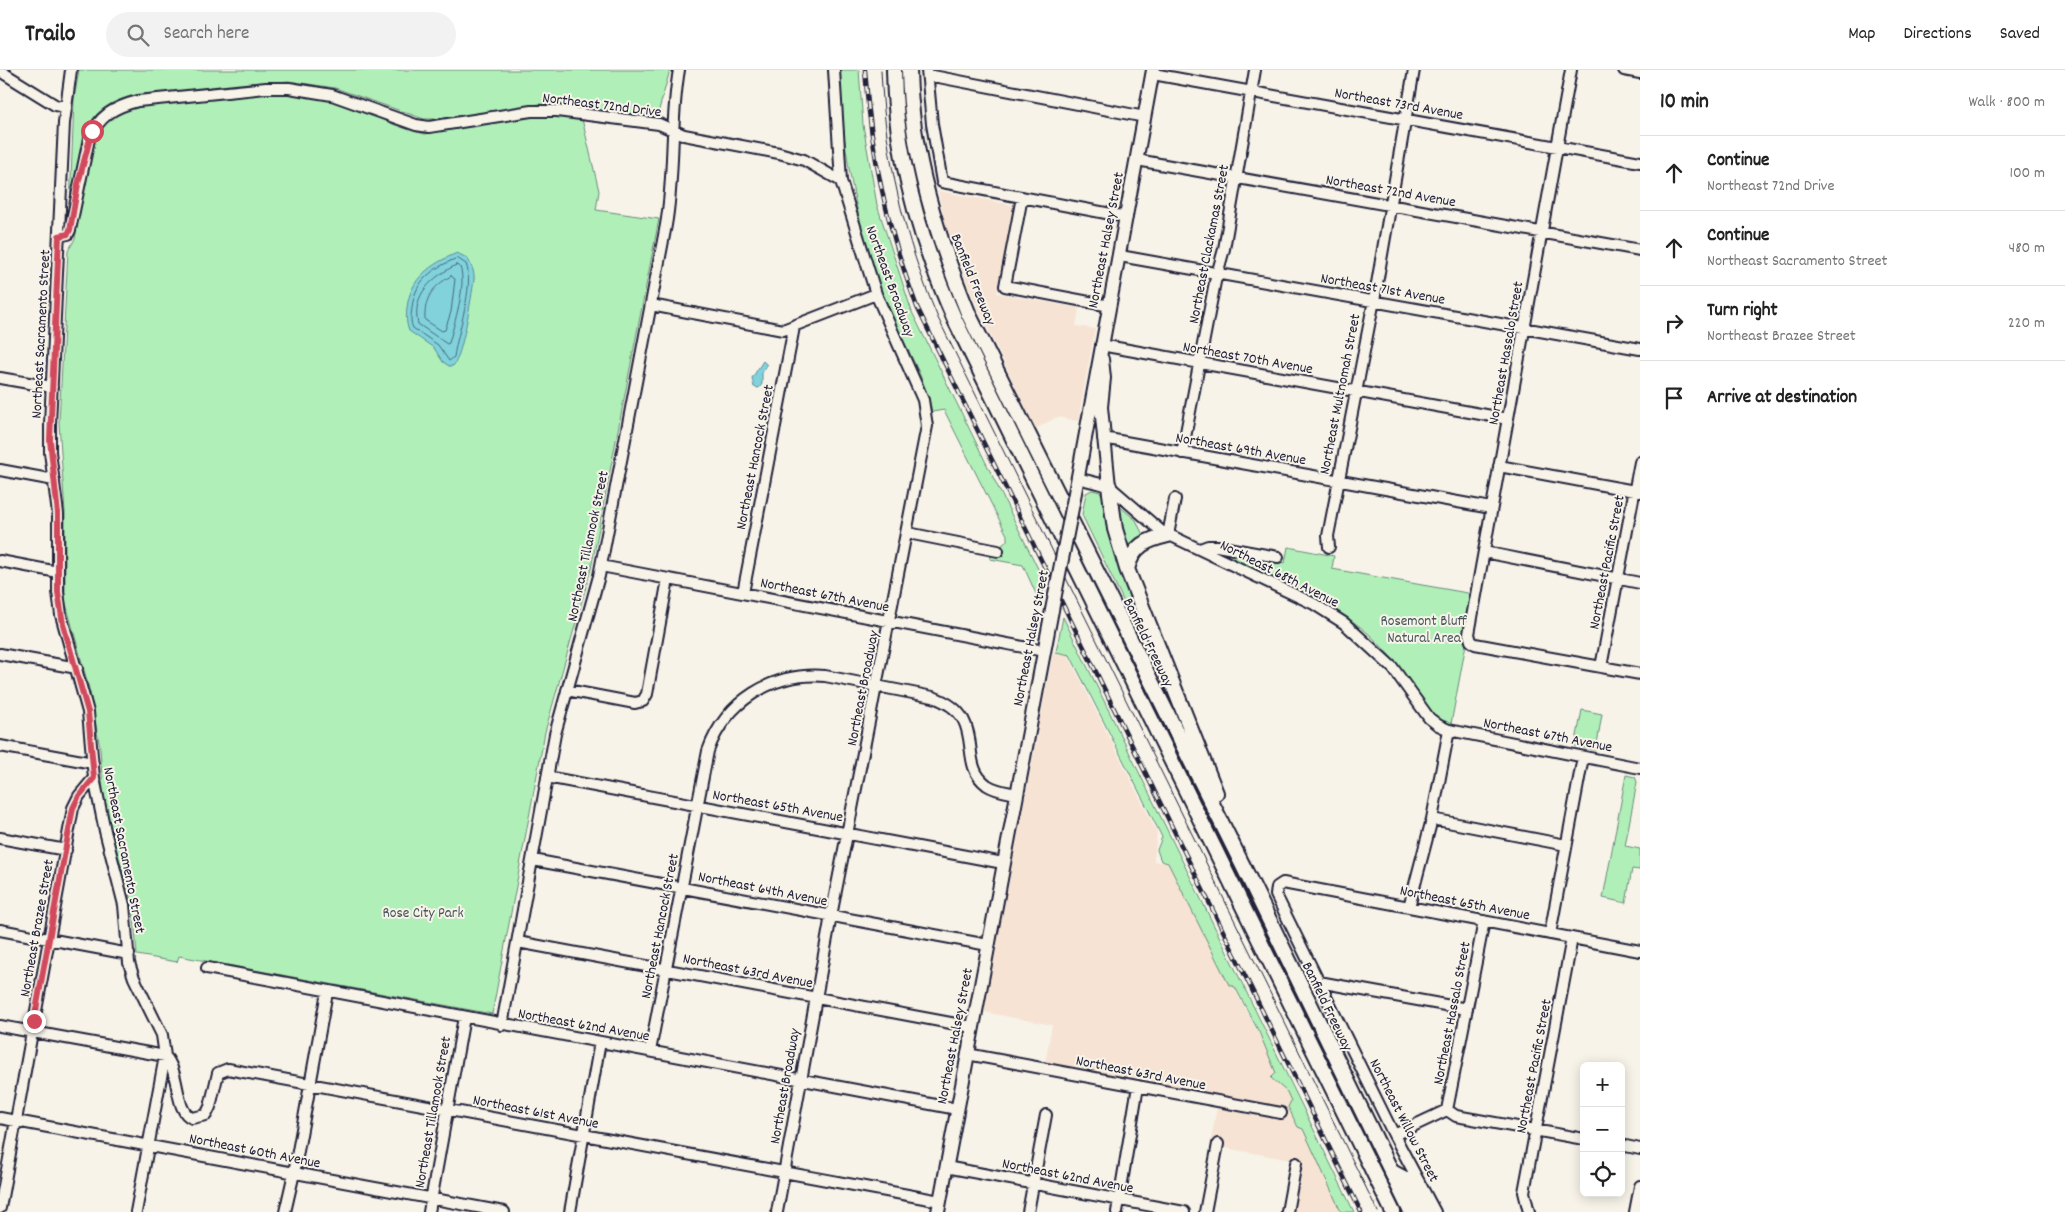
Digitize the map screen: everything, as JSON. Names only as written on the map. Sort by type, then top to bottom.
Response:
[{"type":"highway","points":[[894,70],[899,132],[909,188],[927,250],[955,320],[1393,1212]]},
{"type":"highway","name":"Banfield Freeway","points":[[909,70],[915,130],[924,184],[939,236],[958,289],[993,364],[1243,866],[1411,1212]]},
{"type":"highway","points":[[1109,486],[1115,529],[1127,569],[1184,715],[1234,834],[1243,866]]},
{"type":"highway","points":[[1127,569],[1135,550],[1146,541],[1168,535]]},
{"type":"highway","points":[[1392,1172],[1405,1179],[1425,1212]]},
{"type":"main road","name":"Northeast Halsey Street","points":[[939,1207],[1074,498],[1101,345],[1120,256],[1153,72]]},
{"type":"main road","points":[[1101,345],[1104,378],[1101,407],[1109,486]]},
{"type":"street","name":"Northeast Sacramento Street","points":[[71,70],[65,107],[50,440],[59,530],[58,572],[61,615],[88,712],[94,778],[124,905],[129,954],[134,978],[162,1035],[165,1056],[136,1212]]},
{"type":"street","name":"Northeast Tillamook Street","points":[[502,1025],[555,734],[601,566],[668,214],[672,130],[679,70]]},
{"type":"street","name":"Northeast Broadway","points":[[776,1212],[800,1080],[925,446],[927,417],[923,400],[876,294],[841,181],[834,70]]},
{"type":"street","name":"Northeast Clackamas Street","points":[[1182,453],[1237,177],[1255,70]]},
{"type":"street","name":"Northeast Multnomah Street","points":[[1329,547],[1328,536],[1391,205],[1414,70]]},
{"type":"street","name":"Northeast Hassalo Street","points":[[1571,70],[1469,634],[1471,641],[1475,644],[1601,667]]},
{"type":"street","points":[[1624,70],[1640,73]]},
{"type":"street","points":[[0,71],[55,105],[65,107]]},
{"type":"street","points":[[1127,217],[942,182],[932,124],[928,72],[1145,117]]},
{"type":"street","name":"Northeast 73rd Avenue","points":[[1153,72],[1251,92],[1640,162]]},
{"type":"street","name":"Northeast 72nd Drive","points":[[59,236],[68,234],[70,230],[84,156],[96,125],[114,109],[138,101],[266,88],[289,88],[332,95],[422,126],[437,127],[539,110],[659,124],[672,130]]},
{"type":"street","points":[[672,130],[684,135],[780,153],[804,160],[841,181]]},
{"type":"street","name":"Northeast 72nd Avenue","points":[[1137,160],[1640,250]]},
{"type":"street","points":[[1022,197],[1005,286],[1110,306]]},
{"type":"street","name":"Northeast 71st Avenue","points":[[1120,256],[1640,349]]},
{"type":"street","points":[[651,305],[783,330],[876,294]]},
{"type":"street","name":"Northeast Hancock Street","points":[[743,593],[794,327]]},
{"type":"street","name":"Northeast 70th Avenue","points":[[1101,345],[1508,419]]},
{"type":"street","points":[[0,378],[52,387]]},
{"type":"street","name":"Northeast 69th Avenue","points":[[1103,438],[1491,508]]},
{"type":"street","name":"Northeast Pacific Street","points":[[1601,667],[1637,492],[1640,462]]},
{"type":"street","points":[[1499,466],[1637,492]]},
{"type":"street","points":[[0,470],[54,480]]},
{"type":"street","name":"Northeast 68th Avenue","points":[[1077,478],[1109,486],[1156,527],[1168,535],[1314,604],[1344,623],[1393,668],[1429,718],[1449,730]]},
{"type":"street","points":[[1168,535],[1175,499]]},
{"type":"street","points":[[908,533],[998,551]]},
{"type":"street","name":"Northeast 68th Avenue","points":[[1200,549],[1208,546],[1217,546],[1278,557]]},
{"type":"street","points":[[1484,552],[1640,582]]},
{"type":"street","points":[[0,562],[58,572]]},
{"type":"street","name":"Northeast 67th Avenue","points":[[601,566],[1044,651]]},
{"type":"street","points":[[567,690],[635,703],[643,701],[647,694],[668,579]]},
{"type":"street","points":[[0,654],[76,668]]},
{"type":"street","points":[[1601,667],[1640,674]]},
{"type":"street","name":"Northeast Hancock Street","points":[[650,1051],[705,762],[715,732],[734,708],[751,694],[777,681],[810,676],[878,686],[933,697],[954,708],[963,718],[968,730],[978,775],[994,789],[1017,794]]},
{"type":"street","points":[[1409,907],[1432,819],[1449,730]]},
{"type":"street","name":"Northeast 67th Avenue","points":[[1449,730],[1640,768]]},
{"type":"street","points":[[0,746],[93,763]]},
{"type":"street","points":[[1550,934],[1583,757]]},
{"type":"street","name":"Northeast 65th Avenue","points":[[548,777],[1004,863]]},
{"type":"street","name":"Northeast Brazee Street","points":[[0,1208],[73,808],[79,796],[94,778]]},
{"type":"street","points":[[1432,819],[1566,845]]},
{"type":"street","points":[[0,838],[66,850]]},
{"type":"street","name":"Northeast 64th Avenue","points":[[532,860],[988,945]]},
{"type":"street","name":"Northeast 65th Avenue","points":[[1284,883],[1640,951]]},
{"type":"street","name":"Northeast Willow Street","points":[[1284,883],[1277,887],[1276,895],[1394,1135],[1435,1212]]},
{"type":"street","name":"Northeast Hassalo Street","points":[[1447,1110],[1484,921]]},
{"type":"street","points":[[0,930],[129,954]]},
{"type":"street","name":"Northeast Pacific Street","points":[[1529,1212],[1524,1199],[1572,938]]},
{"type":"street","name":"Northeast 63rd Avenue","points":[[518,942],[972,1027]]},
{"type":"street","name":"Northeast 62nd Avenue","points":[[207,968],[502,1025],[957,1109]]},
{"type":"street","points":[[1319,982],[1467,1009]]},
{"type":"street","points":[[285,1212],[294,1173],[327,992]]},
{"type":"street","name":"Northeast Tillamook Street","points":[[429,1212],[464,1017]]},
{"type":"street","points":[[0,1026],[165,1056]]},
{"type":"street","points":[[570,1212],[600,1042]]},
{"type":"street","name":"Northeast 63rd Avenue","points":[[967,1054],[1281,1113]]},
{"type":"street","name":"Northeast 61st Avenue","points":[[165,1056],[173,1067],[184,1113],[197,1119],[208,1111],[218,1073],[224,1069],[784,1172],[939,1207]]},
{"type":"street","points":[[1117,1212],[1138,1086]]},
{"type":"street","points":[[159,1088],[178,1092]]},
{"type":"street","points":[[1394,1135],[1447,1110],[1456,1116],[1580,1138]]},
{"type":"street","points":[[1028,1212],[1046,1115]]},
{"type":"street","name":"Northeast 60th Avenue","points":[[0,1118],[504,1212]]},
{"type":"street","points":[[1205,1212],[1218,1144]]},
{"type":"street","points":[[1625,1146],[1640,1148]]},
{"type":"street","points":[[1288,1212],[1296,1163]]},
{"type":"street","name":"Northeast 62nd Avenue","points":[[946,1168],[1184,1212]]},
{"type":"street","points":[[1635,1212],[1640,1186]]},
{"type":"shaded area","points":[[938,191],[1013,205],[997,293],[1079,308],[1076,326],[1095,329],[1078,421],[1057,417],[1035,429],[969,288],[945,223]]},
{"type":"shaded area","points":[[1053,652],[1068,655],[1157,832],[1154,861],[1169,864],[1266,1048],[1345,1212],[1287,1212],[1296,1161],[1210,1145],[1218,1102],[1044,1070],[1052,1025],[984,1012]]},
{"type":"green space","points":[[79,70],[670,70],[657,117],[539,104],[442,119],[424,119],[335,88],[288,81],[131,96],[105,108],[92,121],[79,158],[70,207],[74,99]]},
{"type":"green space","points":[[838,70],[859,70],[863,125],[877,205],[912,312],[1045,583],[1043,594],[1037,596],[1023,565],[990,559],[991,555],[1003,555],[1002,545],[1007,541],[1007,535],[944,410],[932,412],[918,370],[885,300],[866,244],[852,187],[843,129]]},
{"type":"green space","name":"Rose City Park","points":[[262,93],[296,94],[331,100],[401,127],[425,134],[532,115],[582,119],[599,191],[596,210],[659,219],[591,569],[545,732],[492,1014],[179,956],[177,962],[137,955],[134,918],[128,888],[112,835],[103,790],[100,748],[90,692],[65,600],[65,513],[59,422],[68,251],[75,239],[88,158],[93,142],[108,119],[119,113],[136,108],[181,100]]},
{"type":"green space","points":[[1092,490],[1100,492],[1105,499],[1113,549],[1146,635],[1144,636],[1125,604],[1082,515],[1086,493]]},
{"type":"green space","points":[[1118,505],[1136,520],[1142,533],[1147,535],[1127,554]]},
{"type":"green space","name":"Rosemont Bluff Natural Area","points":[[1288,547],[1334,556],[1332,569],[1473,594],[1451,724],[1439,720],[1432,713],[1387,653],[1353,621],[1315,598],[1215,552],[1215,550],[1285,563]]},
{"type":"green space","points":[[1063,617],[1354,1212],[1341,1212],[1303,1129],[1298,1127],[1288,1107],[1291,1101],[1287,1092],[1271,1078],[1276,1073],[1259,1032],[1235,987],[1229,985],[1168,863],[1161,861],[1157,850],[1162,837],[1070,655],[1056,652]]},
{"type":"green space","points":[[1582,710],[1602,714],[1596,750],[1575,746]]},
{"type":"green space","points":[[1626,775],[1635,777],[1637,782],[1625,846],[1640,849],[1640,870],[1632,869],[1626,903],[1603,898]]},
{"type":"water","points":[[457,253],[467,258],[473,271],[474,280],[460,351],[453,366],[449,366],[443,362],[434,348],[409,331],[406,314],[409,297],[417,280],[431,267]]},
{"type":"water","points":[[763,361],[767,365],[762,373],[762,384],[759,388],[754,387],[752,378]]},
{"type":"tram line","points":[[881,70],[887,134],[898,197],[915,258],[938,318],[1378,1212]]},
{"type":"railway","points":[[865,70],[871,131],[882,190],[897,248],[917,307],[1361,1212]]},
{"type":"route","points":[[34,1021],[73,808],[79,796],[94,778],[88,712],[59,605],[59,530],[50,452],[59,236],[68,234],[70,230],[78,184],[92,131]]}]
